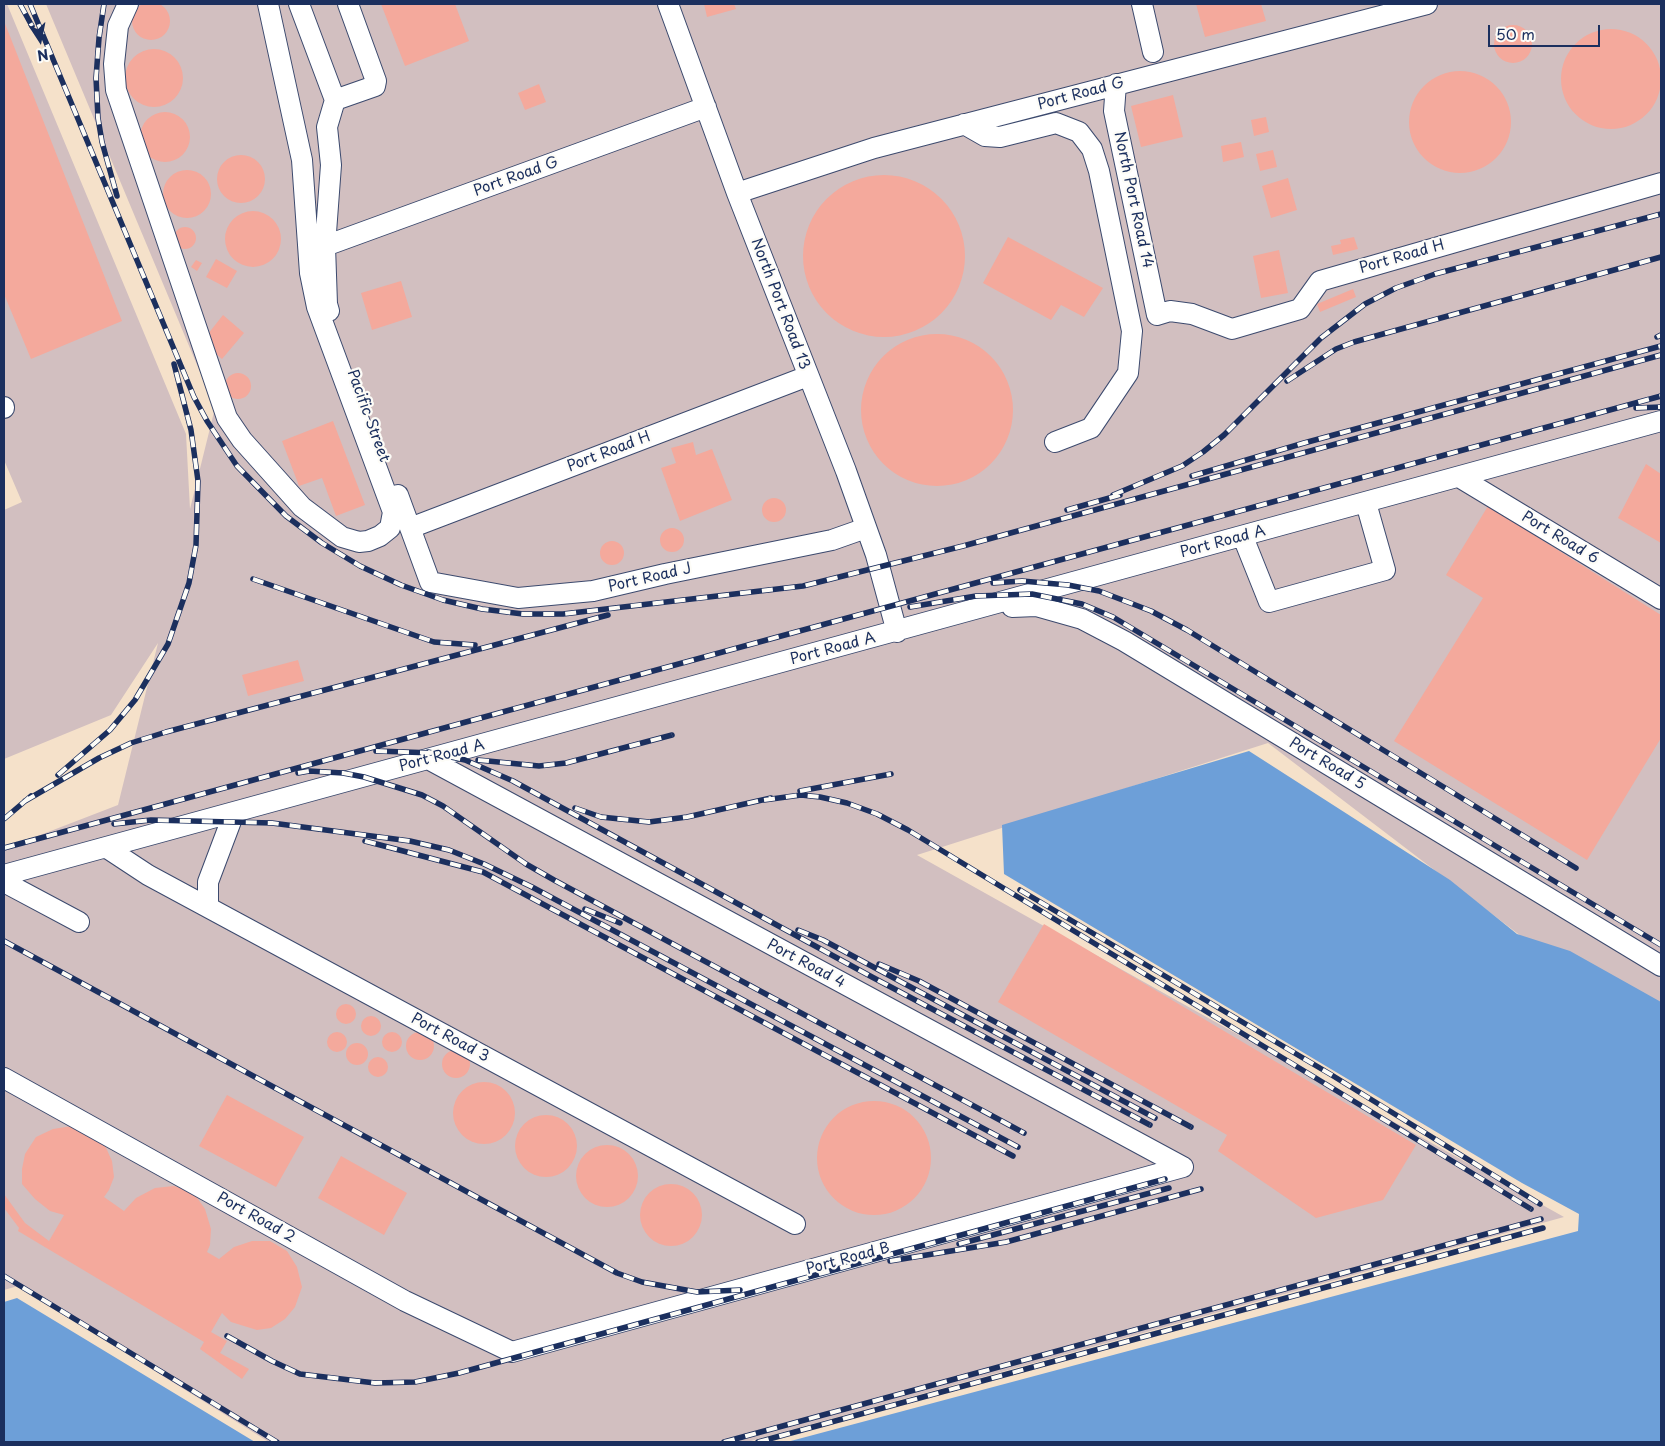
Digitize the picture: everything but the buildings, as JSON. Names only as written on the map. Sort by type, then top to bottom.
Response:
[{"type":"lane","points":[[128,4],[120,16],[115,43],[116,90],[227,418],[242,440],[302,507],[342,538],[359,542],[368,541],[380,536],[390,528],[393,512],[317,307],[310,273],[302,160],[268,4]]},
{"type":"lane","points":[[299,4],[335,100],[375,86],[376,82],[348,4]]},
{"type":"lane","name":"North Port Road 13","points":[[668,4],[736,193],[866,528],[896,632]]},
{"type":"lane","points":[[1142,4],[1153,52]]},
{"type":"lane","name":"Port Road G","points":[[736,193],[874,148],[1427,4]]},
{"type":"lane","name":"North Port Road 14","points":[[1116,84],[1114,111],[1157,315]]},
{"type":"lane","name":"Pacific Street","points":[[335,100],[327,127],[332,165],[325,246],[327,304],[430,582]]},
{"type":"lane","name":"Port Road G","points":[[325,246],[706,107]]},
{"type":"lane","points":[[964,124],[985,136],[1000,137],[1056,124],[1079,132],[1092,149],[1099,171],[1132,331],[1128,373],[1091,428],[1055,442]]},
{"type":"lane","name":"Port Road H","points":[[1157,315],[1170,311],[1192,314],[1232,329],[1300,309],[1320,281],[1661,182]]},
{"type":"lane","name":"Port Road H","points":[[410,528],[808,376]]},
{"type":"lane","name":"Port Road A","points":[[4,875],[430,760],[1661,421]]},
{"type":"lane","name":"Port Road 6","points":[[1459,477],[1661,599]]},
{"type":"lane","points":[[1243,537],[1269,602],[1287,598],[1385,570],[1366,503]]},
{"type":"lane","name":"Port Road J","points":[[430,582],[518,598],[593,591],[665,574],[832,540],[866,528]]},
{"type":"lane","name":"Port Road 5","points":[[978,609],[1036,606],[1082,619],[1116,636],[1661,966]]},
{"type":"lane","name":"Port Road 4","points":[[430,760],[1183,1167]]},
{"type":"lane","points":[[208,907],[208,882],[234,812]]},
{"type":"lane","name":"Port Road 3","points":[[107,848],[148,875],[795,1224]]},
{"type":"lane","points":[[33,868],[33,897]]},
{"type":"lane","points":[[4,882],[79,922]]},
{"type":"lane","name":"Port Road 2","points":[[4,1078],[405,1300],[512,1352]]},
{"type":"lane","name":"Port Road B","points":[[512,1352],[1183,1167]]},
{"type":"shaded area","points":[[4,4],[7,4],[186,434],[190,509],[215,408],[46,4],[1661,4],[1661,1043],[1268,743],[917,855],[1564,1217],[747,1442],[269,1442],[18,1286],[4,1290],[4,849],[118,805],[158,643],[111,715],[4,759],[4,510],[22,502],[4,460]]},
{"type":"water","points":[[1249,751],[1450,880],[1517,934],[1570,951],[1661,1002],[1661,1442],[787,1442],[1578,1231],[1579,1214],[1522,1183],[1004,874],[1002,825]]},
{"type":"water","points":[[17,1298],[255,1442],[4,1442],[4,1302]]},
{"type":"railway","points":[[20,4],[32,26]]},
{"type":"railway","points":[[30,4],[194,397],[207,421],[237,466],[286,516],[322,543],[360,566],[401,585],[443,600],[482,609],[523,614],[563,614],[803,586],[963,546],[1661,355]]},
{"type":"railway","points":[[104,4],[96,78],[98,118],[102,142],[117,196]]},
{"type":"railway","points":[[1113,495],[1182,466],[1203,452],[1224,435],[1321,338],[1365,304],[1396,288],[1435,274],[1661,214]]},
{"type":"railway","points":[[1287,381],[1336,349],[1354,342],[1661,257]]},
{"type":"railway","points":[[1657,337],[1661,335]]},
{"type":"railway","points":[[1192,476],[1304,443],[1661,346]]},
{"type":"railway","points":[[58,775],[110,730],[135,700],[168,644],[189,583],[196,545],[198,481],[191,430],[174,364]]},
{"type":"railway","points":[[4,848],[1661,396]]},
{"type":"railway","points":[[1636,408],[1661,407]]},
{"type":"railway","points":[[1067,510],[1120,495]]},
{"type":"railway","points":[[253,579],[434,642],[475,645]]},
{"type":"railway","points":[[993,583],[1022,581],[1068,585],[1099,591],[1151,611],[1187,630],[1576,868]]},
{"type":"railway","points":[[910,607],[976,596],[1032,594],[1082,604],[1113,617],[1661,945]]},
{"type":"railway","points":[[25,801],[99,758],[131,743],[166,732],[608,615]]},
{"type":"railway","points":[[478,760],[539,766],[566,763],[672,735]]},
{"type":"railway","points":[[376,751],[434,753]]},
{"type":"railway","points":[[428,752],[465,760],[513,781],[872,977],[1150,1125]]},
{"type":"railway","points":[[298,773],[309,771],[343,773],[364,777],[422,795],[443,806],[526,864],[554,880],[1024,1133]]},
{"type":"railway","points":[[800,791],[891,774]]},
{"type":"railway","points":[[764,800],[801,795],[820,797],[847,803],[877,814],[908,830],[1531,1209]]},
{"type":"railway","points":[[4,819],[31,796]]},
{"type":"railway","points":[[575,808],[601,817],[649,822],[687,817],[771,798]]},
{"type":"railway","points":[[114,824],[151,820],[272,823],[410,841],[449,850],[532,887],[1018,1147]]},
{"type":"railway","points":[[365,841],[483,872],[1013,1156]]},
{"type":"railway","points":[[1020,890],[1330,1074],[1540,1204]]},
{"type":"railway","points":[[585,909],[620,923]]},
{"type":"railway","points":[[798,930],[823,940],[1155,1118]]},
{"type":"railway","points":[[4,941],[617,1273],[642,1282],[697,1292],[740,1290]]},
{"type":"railway","points":[[879,964],[919,981],[1191,1127]]},
{"type":"railway","points":[[227,1336],[300,1374],[375,1383],[415,1382],[459,1373],[1165,1179]]},
{"type":"railway","points":[[959,1244],[1169,1188]]},
{"type":"railway","points":[[890,1261],[1006,1242],[1201,1189]]},
{"type":"railway","points":[[724,1442],[1541,1219]]},
{"type":"railway","points":[[758,1442],[1543,1228]]},
{"type":"railway","points":[[4,1276],[277,1442]]}]
